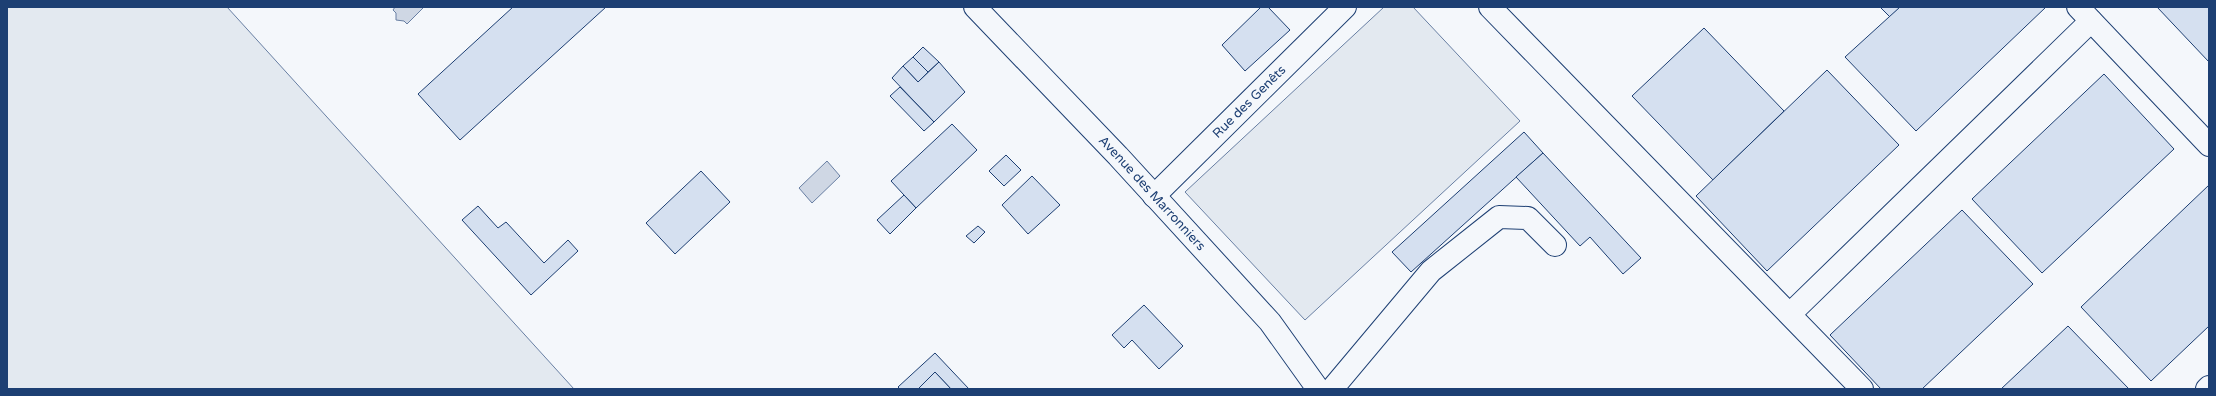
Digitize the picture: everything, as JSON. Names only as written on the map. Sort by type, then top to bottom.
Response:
[{"type":"street","name":"Avenue des Marronniers","points":[[975,7],[1118,156],[1270,322],[1318,389]]},
{"type":"street","name":"Rue des Genêts","points":[[1154,196],[1345,7]]},
{"type":"street","points":[[1490,7],[1862,389]]},
{"type":"street","points":[[1790,314],[2085,14],[2209,145]]},
{"type":"street","points":[[1332,389],[1431,271],[1499,217],[1528,218],[1556,246]]},
{"type":"shaded area","points":[[7,7],[227,7],[574,389],[7,389]]},
{"type":"shaded area","points":[[395,7],[424,7],[407,24],[404,21],[396,20],[396,13],[393,10]]},
{"type":"shaded area","points":[[1384,7],[1413,7],[1520,121],[1305,320],[1185,192]]},
{"type":"shaded area","points":[[827,161],[840,176],[812,203],[799,188]]},
{"type":"building","points":[[513,7],[606,7],[460,140],[418,94]]},
{"type":"building","points":[[1261,7],[1268,7],[1290,30],[1245,71],[1222,45]]},
{"type":"building","points":[[1880,7],[1900,7],[1890,17]]},
{"type":"building","points":[[1900,7],[2046,7],[1916,131],[1845,57]]},
{"type":"building","points":[[2157,7],[2209,7],[2209,62]]},
{"type":"building","points":[[1704,28],[1784,111],[1713,180],[1632,96]]},
{"type":"building","points":[[923,47],[939,62],[928,72],[913,57]]},
{"type":"building","points":[[913,57],[928,72],[918,82],[903,66]]},
{"type":"building","points":[[939,62],[965,92],[934,122],[892,78],[903,66],[918,82]]},
{"type":"building","points":[[1827,70],[1899,145],[1767,271],[1696,196]]},
{"type":"building","points":[[2104,74],[2174,149],[2042,273],[1972,199]]},
{"type":"building","points":[[900,87],[934,122],[924,131],[890,96]]},
{"type":"building","points":[[952,124],[977,150],[916,208],[891,181]]},
{"type":"building","points":[[1524,132],[1543,153],[1411,272],[1392,252]]},
{"type":"building","points":[[1543,153],[1641,258],[1623,274],[1590,237],[1580,246],[1516,177]]},
{"type":"building","points":[[1006,155],[1021,170],[1004,186],[989,171]]},
{"type":"building","points":[[701,171],[730,202],[675,254],[646,223]]},
{"type":"building","points":[[1032,176],[1060,205],[1028,234],[1002,205]]},
{"type":"building","points":[[2209,185],[2209,326],[2151,381],[2081,307]]},
{"type":"building","points":[[904,195],[916,208],[890,234],[877,220]]},
{"type":"building","points":[[478,206],[498,228],[506,222],[544,263],[568,240],[578,251],[531,295],[462,220]]},
{"type":"building","points":[[1962,210],[2033,284],[1922,389],[1881,389],[1830,335]]},
{"type":"building","points":[[978,226],[985,232],[974,243],[966,236]]},
{"type":"building","points":[[1144,305],[1183,346],[1159,369],[1132,340],[1124,348],[1112,335]]},
{"type":"building","points":[[2068,326],[2129,389],[2001,389]]},
{"type":"building","points":[[935,353],[969,389],[951,389],[935,372],[918,389],[900,389],[898,387]]},
{"type":"building","points":[[935,372],[951,389],[918,389]]}]
